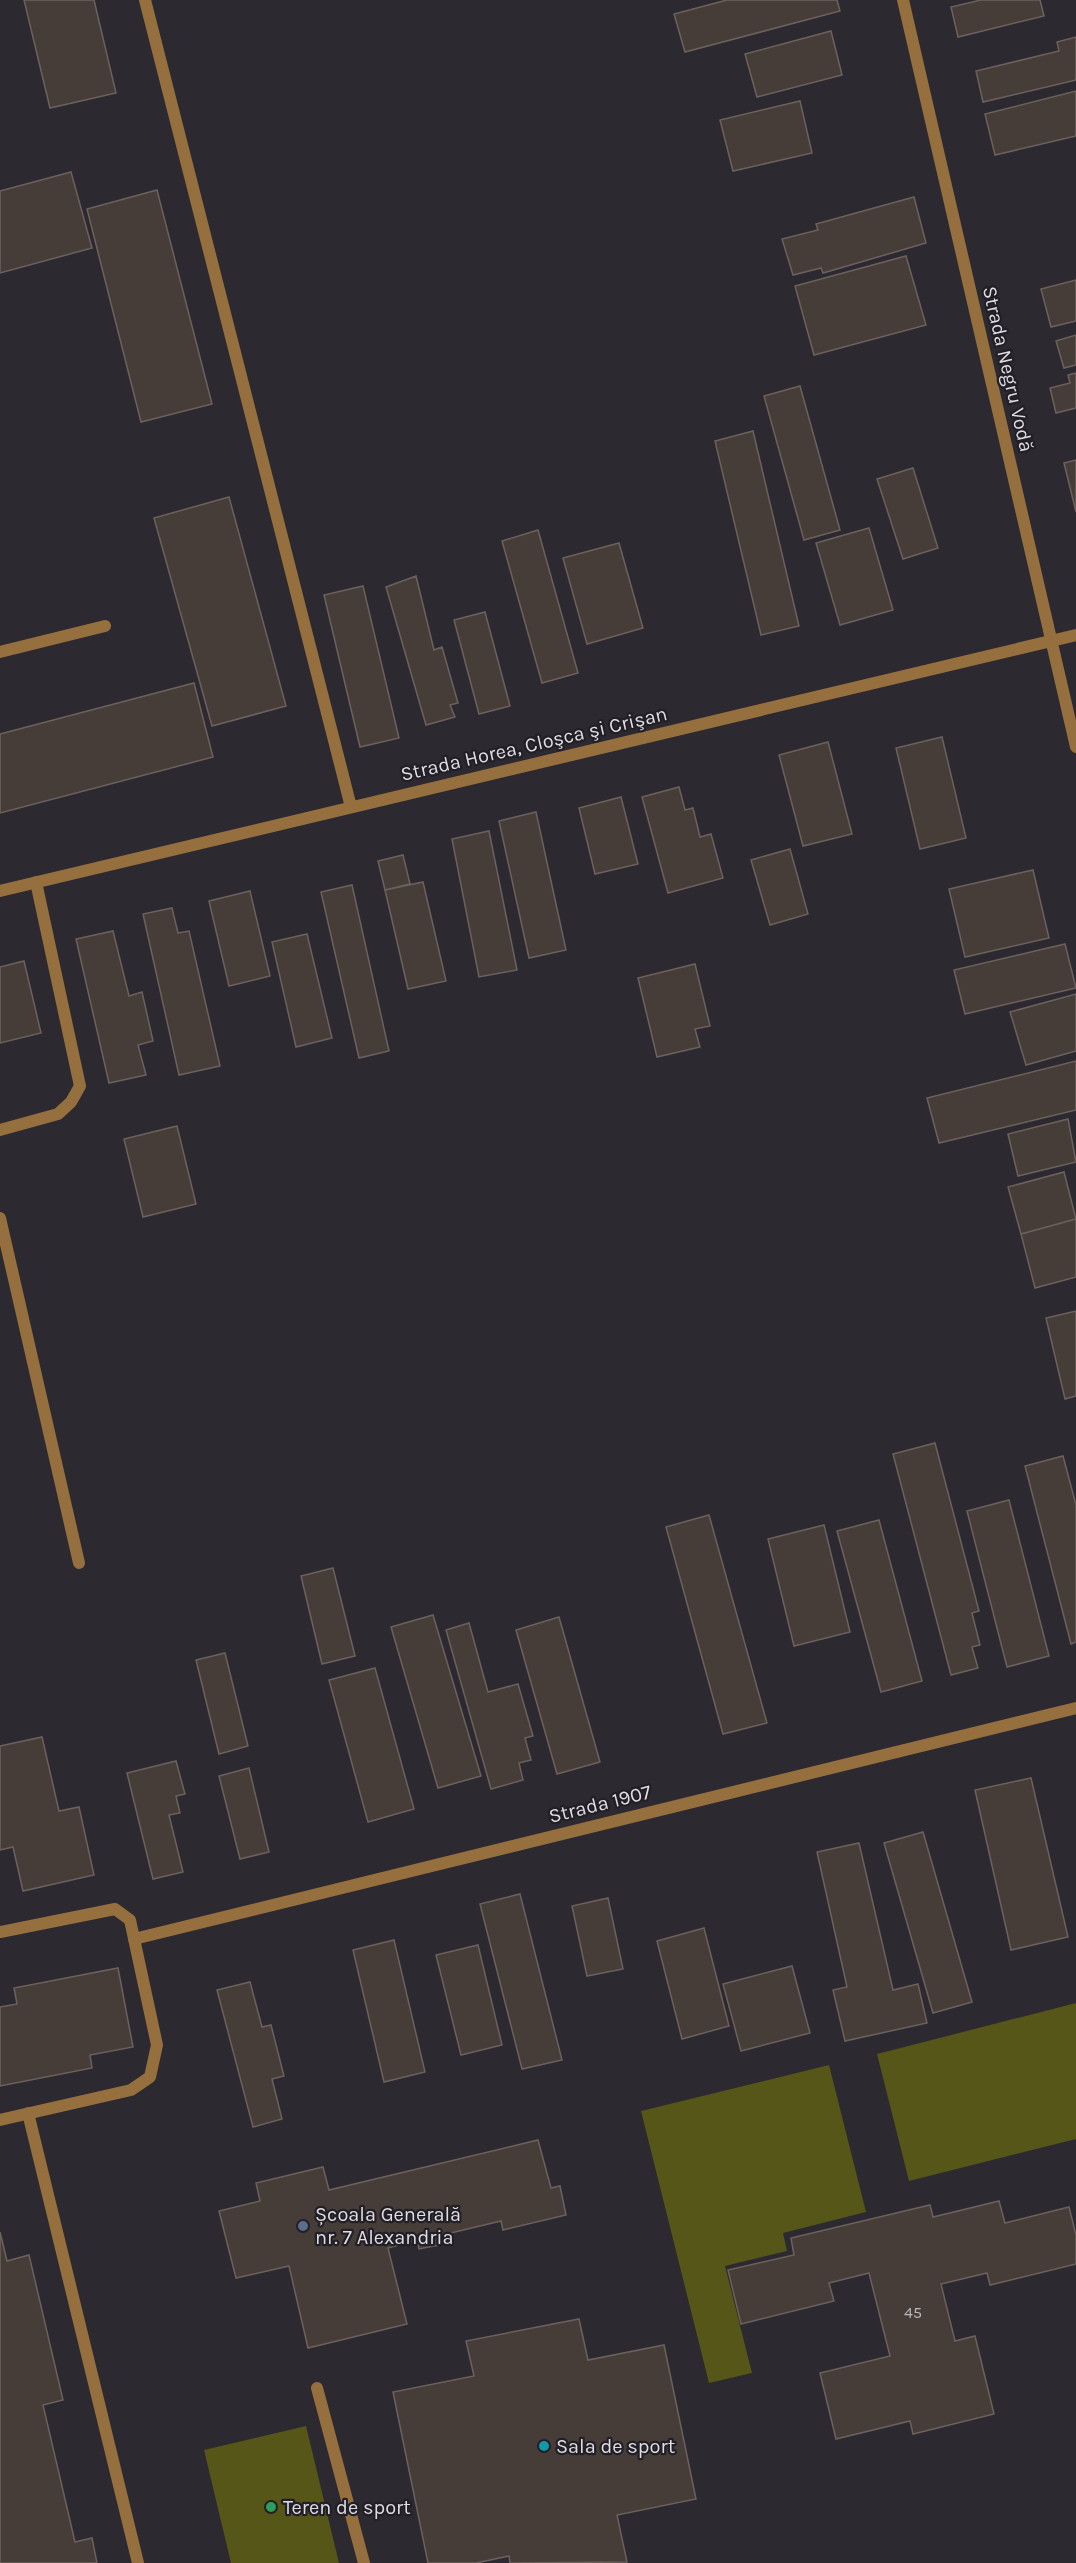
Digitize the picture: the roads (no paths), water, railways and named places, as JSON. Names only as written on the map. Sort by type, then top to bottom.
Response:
[{"type":"street","points":[[145,0],[351,807]]},
{"type":"street","name":"Strada Negru Vodă","points":[[903,0],[1076,747]]},
{"type":"street","points":[[0,652],[105,627]]},
{"type":"street","name":"Strada Horea, Cloşca şi Crişan","points":[[0,891],[1076,635]]},
{"type":"street","points":[[0,1131],[58,1114],[71,1102],[80,1086],[36,882]]},
{"type":"street","points":[[0,1218],[79,1563]]},
{"type":"street","name":"Strada 1907","points":[[134,1939],[1076,1708]]},
{"type":"street","points":[[0,1932],[115,1909],[130,1920],[157,2045],[150,2077],[131,2090],[0,2120]]},
{"type":"street","points":[[28,2113],[138,2563]]},
{"type":"street","points":[[317,2388],[364,2563]]},
{"type":"place","name":"Școala Generală nr. 7 Alexandria","points":[[303,2226]]},
{"type":"place","name":"Sala de sport","points":[[544,2446]]},
{"type":"place","name":"Teren de sport","points":[[271,2507]]}]
